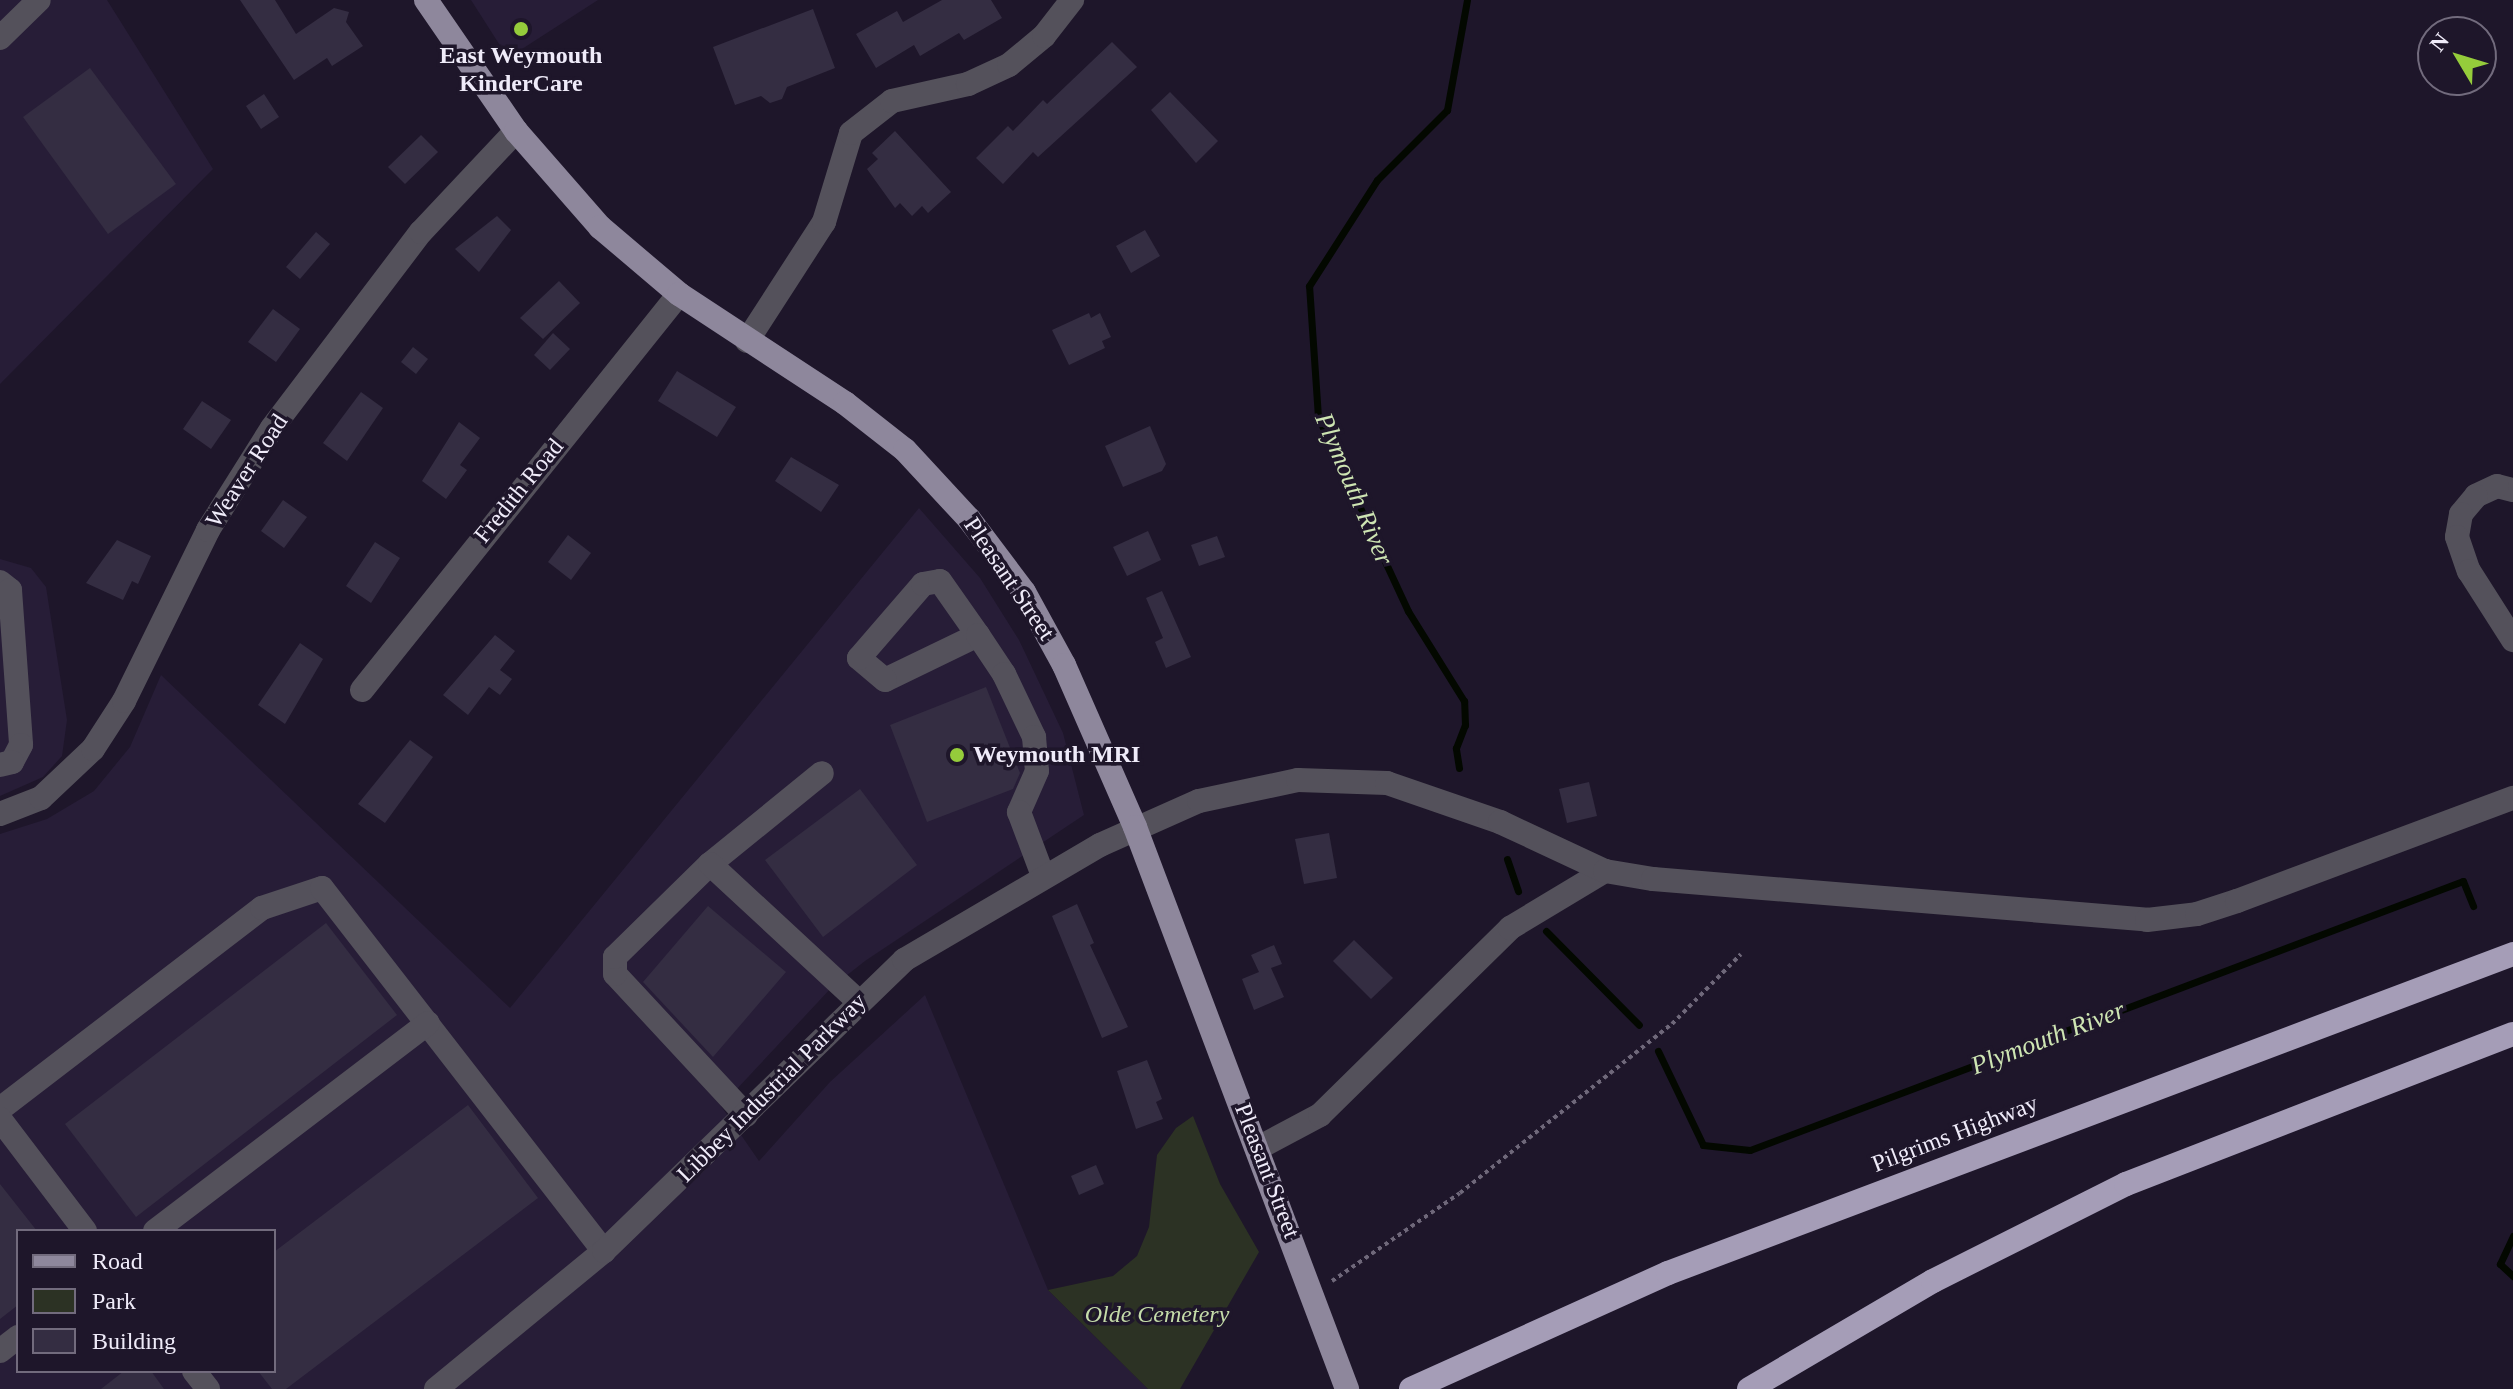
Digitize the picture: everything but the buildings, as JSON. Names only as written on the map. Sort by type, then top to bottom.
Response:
[{"type":"highway","name":"Pilgrims Highway","points":[[1418,1386],[1682,1268],[2513,954]]},
{"type":"highway","points":[[1749,1389],[1933,1281],[2126,1184],[2513,1034]]},
{"type":"main road","name":"Pleasant Street","points":[[426,0],[516,131],[600,227],[679,294],[833,395],[905,450],[993,548],[1046,628],[1135,827],[1347,1389]]},
{"type":"street","points":[[747,341],[824,222],[851,133],[892,101],[968,84],[1009,65],[1044,36],[1072,0]]},
{"type":"street","points":[[0,38],[27,4]]},
{"type":"street","name":"Weaver Road","points":[[0,814],[41,798],[93,749],[129,690],[208,530],[272,428],[421,232],[516,131]]},
{"type":"street","name":"Fredith Road","points":[[362,690],[679,294]]},
{"type":"street","points":[[2513,490],[2497,486],[2476,496],[2461,514],[2457,537],[2469,571],[2513,640]]},
{"type":"street","points":[[978,635],[885,680],[859,658],[923,584],[934,579],[978,635],[1034,737],[1037,771],[1019,812],[1043,876]]},
{"type":"street","points":[[0,582],[10,590],[21,745],[12,762],[0,765]]},
{"type":"street","points":[[746,1115],[615,974],[615,957],[710,864],[822,773]]},
{"type":"street","name":"Libbey Industrial Parkway","points":[[436,1389],[604,1251],[746,1115],[858,1001],[904,960],[1043,876],[1135,827],[1242,789],[1345,778],[1437,797],[1605,871],[1653,879],[2170,920],[2237,901],[2513,798]]},
{"type":"street","points":[[710,864],[858,1001]]},
{"type":"street","points":[[1258,1148],[1320,1115],[1510,928],[1605,871]]},
{"type":"street","points":[[0,1109],[262,908],[322,888],[604,1251]]},
{"type":"street","points":[[158,1229],[428,1023]]},
{"type":"street","points":[[0,1119],[83,1229]]},
{"type":"street","points":[[0,1351],[16,1339]]},
{"type":"street","points":[[196,1373],[208,1389]]},
{"type":"path","points":[[1311,1289],[1356,1267],[1460,1193],[1672,1024],[1741,954]]},
{"type":"shaded area","points":[[0,0],[107,0],[213,169],[0,384]]},
{"type":"shaded area","name":"East Weymouth KinderCare","points":[[471,0],[598,0],[508,58]]},
{"type":"shaded area","points":[[919,508],[980,578],[1019,640],[1063,733],[1084,815],[865,961],[832,987],[721,1106],[759,1161],[830,1082],[925,995],[1048,1290],[1148,1389],[0,1389],[0,834],[47,819],[94,791],[130,747],[161,675],[510,1008]]},
{"type":"shaded area","points":[[0,559],[31,568],[46,587],[67,720],[62,756],[43,777],[0,796]]},
{"type":"green space","name":"Olde Cemetery","points":[[1193,1116],[1220,1184],[1259,1252],[1180,1389],[1148,1389],[1048,1290],[1113,1276],[1137,1256],[1149,1227],[1157,1155],[1176,1128]]},
{"type":"waterway","name":"Plymouth River","points":[[1459,768],[1456,748],[1465,725],[1464,701],[1408,611],[1318,417],[1309,286],[1377,180],[1447,110],[1467,0]]},
{"type":"waterway","name":"Plymouth River","points":[[1507,859],[1518,891]]},
{"type":"waterway","name":"Plymouth River","points":[[1658,1051],[1703,1145],[1750,1150],[2463,881],[2473,906]]},
{"type":"waterway","name":"Plymouth River","points":[[1546,931],[1639,1025]]},
{"type":"waterway","name":"Plymouth River","points":[[2513,1236],[2500,1264],[2513,1276]]},
{"type":"place","name":"East Weymouth KinderCare","points":[[521,29]]},
{"type":"place","name":"Weymouth MRI","points":[[957,755]]}]
